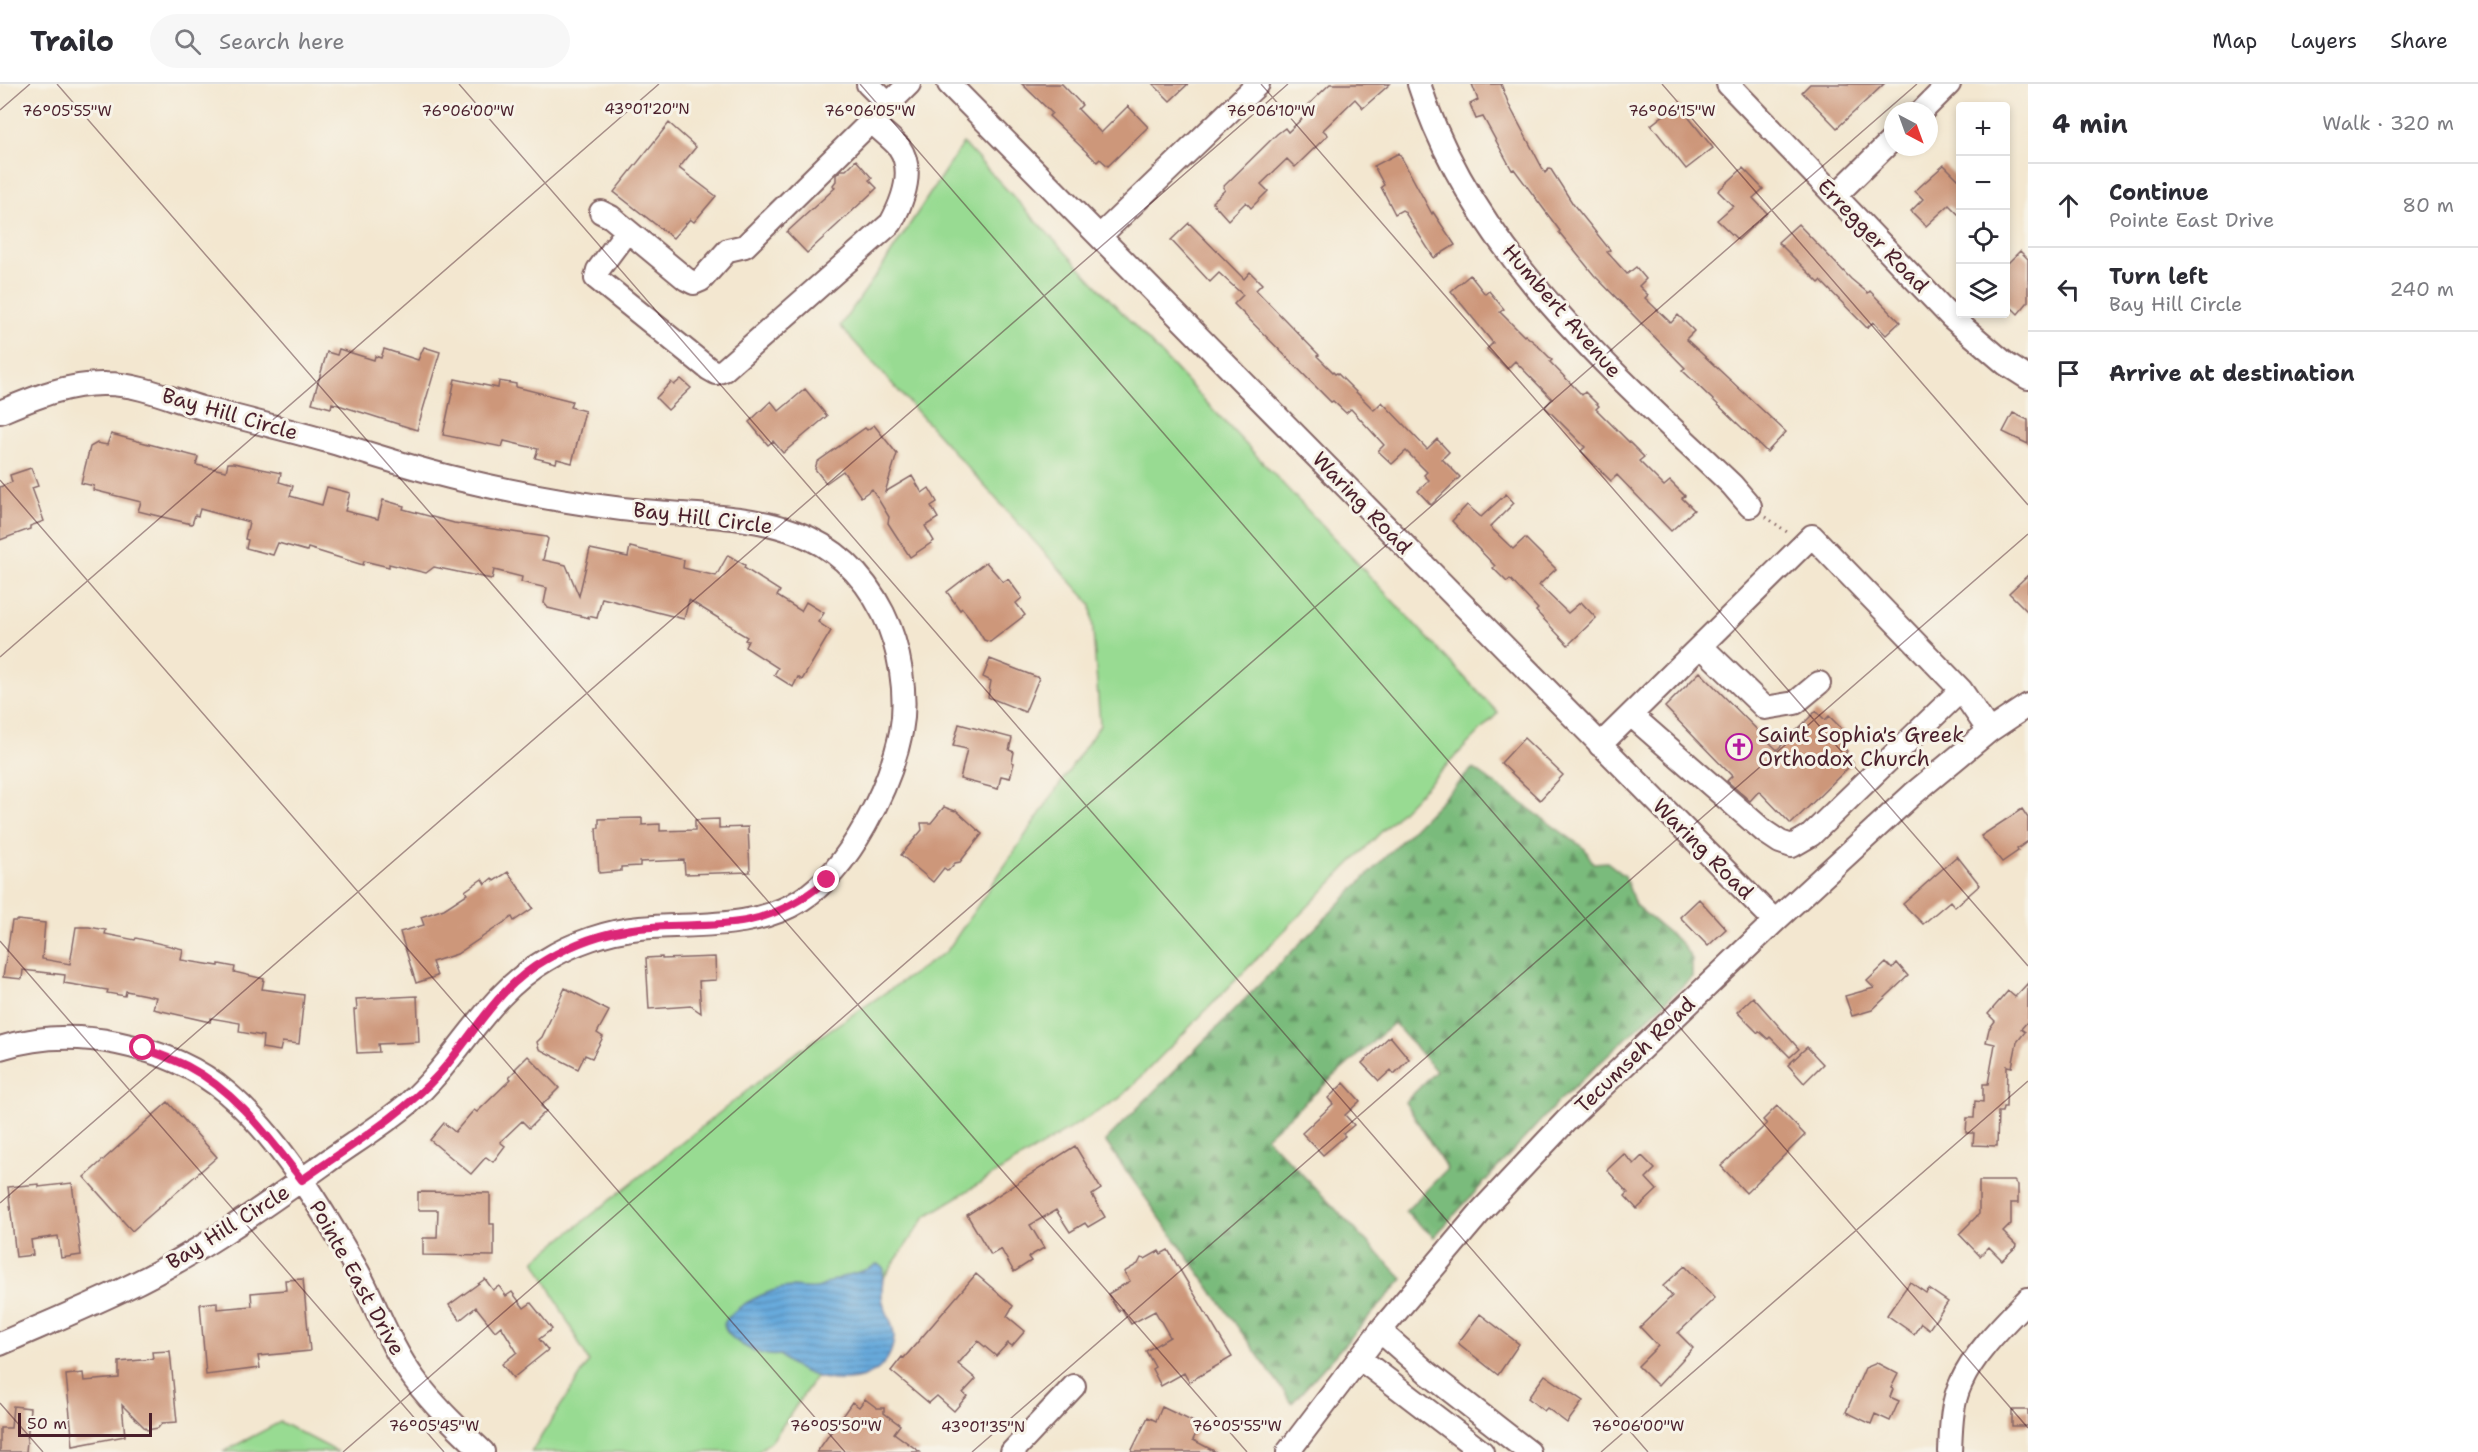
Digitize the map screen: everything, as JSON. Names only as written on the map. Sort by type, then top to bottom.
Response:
[{"type":"street","points":[[868,84],[888,104]]},
{"type":"street","points":[[601,212],[694,283],[701,280],[728,250],[745,246],[909,84]]},
{"type":"street","name":"Waring Road","points":[[949,84],[1775,921]]},
{"type":"street","points":[[1100,236],[1258,84]]},
{"type":"street","name":"Humbert Avenue","points":[[1419,84],[1430,118],[1447,156],[1482,214],[1512,256],[1599,357],[1732,485],[1750,506]]},
{"type":"street","name":"Erregger Road","points":[[1728,84],[1951,317],[2006,364],[2028,378]]},
{"type":"street","points":[[1931,102],[1949,84]]},
{"type":"street","points":[[627,231],[598,270],[596,278],[709,369],[716,373],[724,370],[891,223],[899,208],[906,185],[906,162],[898,147],[871,121]]},
{"type":"street","points":[[1835,196],[1884,148]]},
{"type":"street","name":"Bay Hill Circle","points":[[0,412],[41,395],[75,386],[109,383],[144,389],[401,465],[489,486],[619,508],[754,520],[794,530],[825,545],[846,562],[874,595],[891,629],[899,663],[904,716],[898,747],[872,812],[840,865],[827,880],[807,896],[789,907],[746,921],[632,929],[593,938],[546,959],[510,985],[490,1006],[439,1074],[405,1107],[302,1180],[207,1244],[125,1289],[0,1344]]},
{"type":"street","points":[[1600,745],[1812,536],[1962,690],[1989,731]]},
{"type":"street","points":[[1701,646],[1765,708],[1795,703],[1819,683]]},
{"type":"street","points":[[1631,715],[1765,831],[1780,842],[1792,846],[1811,835],[1962,690]]},
{"type":"street","name":"Tecumseh Road","points":[[1288,1452],[1380,1331],[1483,1209],[1566,1120],[1775,921],[1913,794],[1989,731],[2028,705]]},
{"type":"street","name":"Pointe East Drive","points":[[0,1048],[53,1038],[91,1038],[143,1048],[187,1066],[226,1092],[255,1120],[302,1180],[358,1273],[379,1317],[414,1379],[445,1417],[483,1452]]},
{"type":"street","points":[[1950,1452],[1951,1421],[1961,1383],[1990,1339],[2028,1299]]},
{"type":"street","points":[[1380,1331],[1430,1374],[1529,1452]]},
{"type":"street","points":[[1359,1358],[1482,1452]]},
{"type":"street","points":[[1012,1452],[1074,1386]]},
{"type":"path","points":[[1750,506],[1784,528],[1802,545]]},
{"type":"green space","points":[[963,143],[1498,713],[1120,1098],[926,1216],[774,1438],[758,1452],[531,1452],[589,1362],[535,1260],[788,1058],[947,951],[1100,725],[1091,604],[840,326],[884,264]]},
{"type":"green space","points":[[1473,768],[1585,849],[1593,863],[1607,862],[1625,876],[1635,905],[1682,944],[1692,959],[1692,977],[1557,1103],[1434,1237],[1405,1212],[1447,1169],[1405,1102],[1436,1071],[1394,1023],[1266,1137],[1403,1279],[1292,1403],[1105,1141]]},
{"type":"green space","points":[[280,1422],[338,1452],[223,1452]]},
{"type":"water","points":[[877,1264],[884,1270],[882,1298],[894,1338],[889,1356],[878,1369],[863,1377],[846,1380],[828,1379],[810,1374],[793,1366],[780,1355],[764,1354],[747,1348],[732,1337],[724,1324],[744,1304],[764,1294],[783,1288],[819,1287]]},
{"type":"building","points":[[1022,84],[1062,84],[1082,105],[1078,109],[1101,133],[1128,106],[1148,127],[1108,166],[1100,159],[1097,162],[1049,116],[1052,113]]},
{"type":"building","points":[[1153,84],[1188,84],[1170,101]]},
{"type":"building","points":[[1330,84],[1390,84],[1363,108],[1355,99],[1323,130],[1328,135],[1295,167],[1287,159],[1261,184],[1268,191],[1251,208],[1246,202],[1228,220],[1212,202],[1225,190],[1223,187],[1277,134],[1285,128],[1288,132],[1310,111],[1306,107]]},
{"type":"building","points":[[1472,84],[1501,84],[1509,105],[1545,173],[1550,168],[1573,204],[1610,250],[1607,252],[1627,274],[1636,267],[1646,279],[1639,286],[1648,295],[1645,298],[1671,323],[1678,315],[1694,331],[1686,339],[1786,432],[1767,452],[1682,370],[1685,368],[1594,275],[1559,232],[1514,169],[1512,170],[1483,117],[1476,119],[1470,104],[1478,100]]},
{"type":"building","points":[[1810,84],[1884,84],[1837,128],[1802,92]]},
{"type":"building","points":[[1678,104],[1713,148],[1686,169],[1651,125]]},
{"type":"building","points":[[669,123],[696,147],[679,168],[716,196],[694,222],[690,219],[673,238],[614,192]]},
{"type":"building","points":[[1399,153],[1432,214],[1433,212],[1455,245],[1434,258],[1404,211],[1395,214],[1381,187],[1384,185],[1374,166]]},
{"type":"building","points":[[856,160],[872,178],[869,180],[877,188],[807,253],[787,232],[835,188],[833,185],[836,175],[841,170],[846,170]]},
{"type":"building","points":[[1944,165],[1956,177],[1956,212],[1949,205],[1926,226],[1911,211],[1923,199],[1915,191]]},
{"type":"building","points":[[1743,168],[1763,189],[1753,198],[1767,213],[1738,240],[1717,220],[1733,206],[1718,191]]},
{"type":"building","points":[[1189,223],[1244,279],[1250,272],[1262,284],[1256,290],[1319,355],[1317,356],[1374,410],[1382,402],[1427,449],[1437,439],[1449,452],[1442,459],[1460,477],[1431,505],[1418,491],[1429,480],[1424,475],[1427,472],[1406,451],[1392,464],[1378,451],[1384,445],[1351,409],[1346,413],[1333,401],[1331,402],[1234,304],[1243,295],[1219,273],[1210,282],[1171,240]]},
{"type":"building","points":[[1798,224],[1851,279],[1868,293],[1870,291],[1900,322],[1886,335],[1873,322],[1867,328],[1821,281],[1819,283],[1778,242]]},
{"type":"building","points":[[2020,251],[2028,259],[2028,302],[2018,314],[2010,306],[2010,261]]},
{"type":"building","points":[[1470,275],[1485,294],[1489,291],[1504,309],[1500,312],[1552,360],[1550,362],[1582,395],[1585,392],[1599,406],[1596,409],[1644,457],[1639,461],[1664,486],[1670,481],[1685,496],[1682,498],[1694,510],[1671,531],[1617,475],[1611,481],[1581,451],[1585,447],[1545,407],[1552,399],[1515,361],[1507,369],[1487,349],[1493,343],[1451,291]]},
{"type":"building","points":[[424,347],[440,352],[417,430],[332,403],[331,408],[312,403],[327,352],[337,355],[339,349],[374,360],[375,356],[381,358],[384,349],[418,360]]},
{"type":"building","points":[[455,379],[498,388],[499,381],[516,384],[516,387],[572,401],[570,407],[585,411],[572,463],[557,459],[556,463],[535,458],[538,449],[504,441],[502,447],[443,435]]},
{"type":"building","points":[[681,379],[691,388],[668,410],[656,398],[671,382],[674,385]]},
{"type":"building","points":[[805,389],[827,416],[783,453],[773,441],[768,445],[749,422],[771,401],[779,411]]},
{"type":"building","points":[[2013,413],[2028,420],[2028,444],[2003,432]]},
{"type":"building","points":[[874,425],[897,454],[885,492],[912,476],[922,493],[929,488],[937,502],[931,506],[938,518],[925,526],[934,541],[910,557],[888,523],[889,517],[872,489],[861,497],[843,471],[826,483],[815,469],[817,462],[865,428],[867,430]]},
{"type":"building","points":[[111,434],[198,457],[196,465],[226,471],[228,463],[234,463],[281,473],[279,482],[293,486],[290,496],[322,505],[327,487],[350,493],[345,511],[378,519],[383,500],[404,506],[403,509],[454,523],[546,537],[548,539],[543,560],[566,565],[579,596],[590,549],[628,557],[630,547],[684,560],[683,568],[716,576],[728,555],[780,591],[777,596],[801,611],[806,602],[824,613],[818,622],[831,631],[802,680],[798,677],[793,687],[774,675],[778,668],[745,647],[747,637],[689,600],[684,619],[602,598],[597,618],[588,616],[589,618],[548,608],[544,603],[547,588],[521,582],[522,577],[494,570],[492,579],[434,567],[426,573],[389,564],[389,567],[364,561],[363,565],[308,548],[307,551],[278,543],[273,555],[246,548],[248,540],[245,539],[249,522],[200,509],[192,524],[138,511],[141,502],[93,490],[94,486],[81,483],[90,447],[97,443],[107,445]]},
{"type":"building","points":[[31,468],[38,486],[32,488],[44,521],[0,540],[0,487],[12,482],[10,475]]},
{"type":"building","points":[[1506,494],[1514,503],[1490,527],[1513,549],[1525,538],[1556,569],[1539,585],[1568,613],[1581,602],[1596,618],[1568,645],[1510,579],[1507,582],[1493,568],[1495,566],[1452,521],[1467,505],[1481,517]]},
{"type":"building","points":[[986,562],[1003,582],[1008,579],[1022,598],[1016,603],[1025,615],[990,642],[984,640],[971,619],[962,608],[960,610],[947,592]]},
{"type":"building","points":[[2028,575],[2028,612],[2009,593]]},
{"type":"building","points":[[990,659],[1039,678],[1025,712],[988,697],[991,681],[983,677]]},
{"type":"building","name":"Saint Sophia's Greek Orthodox Church","points":[[1700,672],[1777,750],[1816,711],[1825,720],[1829,716],[1849,736],[1840,744],[1847,751],[1845,754],[1853,763],[1791,824],[1759,791],[1750,801],[1727,781],[1732,776],[1665,707]]},
{"type":"building","points":[[959,724],[1012,738],[1009,750],[1014,752],[1012,762],[1014,763],[1010,778],[1001,776],[998,789],[960,779],[967,749],[953,746]]},
{"type":"building","points":[[1524,738],[1563,775],[1540,800],[1501,763]]},
{"type":"building","points":[[944,807],[956,810],[982,834],[960,862],[955,863],[948,871],[944,868],[933,882],[901,855],[922,830],[921,823],[931,823]]},
{"type":"building","points":[[2022,809],[2028,818],[2028,841],[2002,862],[1981,836]]},
{"type":"building","points":[[642,818],[642,825],[660,824],[660,831],[695,830],[695,820],[719,819],[719,828],[748,827],[750,872],[685,874],[684,860],[640,862],[640,866],[621,867],[621,871],[599,873],[596,828],[599,828],[599,819]]},
{"type":"building","points":[[1957,856],[1980,885],[1955,907],[1950,901],[1923,924],[1903,904]]},
{"type":"building","points":[[508,872],[533,908],[514,921],[512,917],[457,954],[432,962],[437,976],[416,983],[400,932],[424,925],[421,917],[444,909],[467,894],[465,891],[482,879],[485,884],[492,878],[494,881]]},
{"type":"building","points":[[1699,899],[1726,929],[1708,946],[1680,917]]},
{"type":"building","points":[[12,921],[45,923],[42,959],[70,964],[76,927],[89,927],[106,930],[105,934],[135,940],[136,938],[183,949],[181,960],[235,967],[234,972],[264,979],[262,989],[304,995],[299,1044],[282,1042],[280,1051],[262,1048],[263,1036],[239,1032],[240,1023],[211,1018],[210,1022],[153,1009],[156,997],[126,991],[125,996],[107,993],[108,990],[64,983],[65,975],[23,970],[22,979],[3,977]]},
{"type":"building","points":[[662,957],[662,959],[715,957],[716,980],[699,981],[701,1013],[691,1006],[649,1009],[646,958]]},
{"type":"building","points":[[1886,963],[1892,969],[1897,963],[1908,976],[1872,1010],[1852,1016],[1845,996],[1874,988],[1867,981]]},
{"type":"building","points":[[2028,983],[2028,1021],[2021,1029],[2025,1032],[2017,1042],[2012,1067],[2007,1066],[2006,1107],[2003,1107],[2002,1112],[1998,1112],[1997,1146],[1973,1145],[1974,1133],[1966,1133],[1967,1118],[1974,1118],[1975,1101],[1983,1102],[1983,1084],[1988,1084],[1995,1044],[1986,1042],[1989,1029],[1995,1021],[1988,1014],[2008,991],[2015,997]]},
{"type":"building","points":[[565,988],[609,1011],[597,1033],[603,1037],[592,1058],[585,1055],[578,1069],[539,1049],[537,1042],[542,1037]]},
{"type":"building","points":[[417,996],[419,1042],[378,1044],[379,1052],[357,1053],[354,1010],[357,1009],[356,999]]},
{"type":"building","points":[[1753,997],[1799,1049],[1790,1057],[1770,1037],[1768,1039],[1759,1031],[1758,1033],[1737,1012]]},
{"type":"building","points":[[1390,1036],[1409,1059],[1394,1074],[1391,1070],[1379,1081],[1362,1063]]},
{"type":"building","points":[[1807,1047],[1823,1064],[1804,1083],[1788,1065]]},
{"type":"building","points":[[528,1056],[559,1088],[541,1106],[546,1111],[529,1128],[522,1121],[500,1142],[505,1146],[493,1162],[486,1157],[471,1174],[430,1140],[444,1123],[455,1132],[474,1110],[477,1112],[511,1079],[509,1077]]},
{"type":"building","points":[[1344,1083],[1360,1101],[1345,1115],[1354,1125],[1323,1155],[1302,1133],[1333,1104],[1328,1098]]},
{"type":"building","points":[[168,1102],[217,1157],[132,1231],[84,1177]]},
{"type":"building","points":[[1777,1106],[1805,1135],[1746,1193],[1721,1166],[1767,1124],[1763,1120]]},
{"type":"building","points":[[1075,1146],[1101,1189],[1092,1195],[1105,1217],[1088,1227],[1085,1223],[1070,1232],[1056,1210],[1030,1225],[1044,1248],[1028,1257],[1031,1261],[1014,1272],[1001,1249],[991,1255],[967,1215]]},
{"type":"building","points":[[1624,1154],[1634,1164],[1642,1156],[1655,1169],[1646,1178],[1657,1190],[1637,1209],[1625,1196],[1628,1193],[1607,1170]]},
{"type":"building","points":[[1979,1181],[2014,1181],[2018,1185],[2018,1203],[2011,1203],[2011,1224],[2003,1232],[2017,1246],[2002,1260],[1989,1247],[1980,1256],[1959,1234],[1979,1214]]},
{"type":"building","points":[[72,1183],[81,1255],[61,1258],[58,1236],[31,1240],[33,1255],[16,1257],[8,1187],[39,1184],[39,1187]]},
{"type":"building","points":[[418,1192],[490,1193],[490,1224],[494,1224],[494,1256],[423,1255],[423,1238],[437,1238],[438,1210],[418,1210]]},
{"type":"building","points":[[1168,1250],[1232,1357],[1189,1382],[1184,1373],[1161,1386],[1152,1369],[1155,1367],[1146,1351],[1170,1337],[1155,1311],[1131,1324],[1122,1309],[1118,1311],[1108,1294],[1130,1281],[1124,1272],[1138,1264],[1141,1258],[1145,1259],[1159,1251],[1161,1254]]},
{"type":"building","points":[[1685,1266],[1715,1298],[1678,1333],[1693,1348],[1658,1386],[1638,1366],[1658,1346],[1640,1327],[1672,1296],[1663,1286]]},
{"type":"building","points":[[976,1274],[1013,1306],[1007,1316],[1025,1331],[1012,1346],[1008,1343],[996,1356],[978,1341],[958,1364],[976,1379],[963,1393],[967,1396],[954,1411],[937,1396],[929,1403],[891,1371]]},
{"type":"building","points":[[303,1279],[310,1351],[258,1356],[260,1368],[206,1375],[200,1304],[217,1302],[217,1309],[252,1306],[251,1293],[286,1290],[285,1280]]},
{"type":"building","points":[[485,1279],[493,1290],[499,1286],[506,1296],[512,1292],[524,1308],[531,1303],[552,1329],[539,1339],[548,1350],[513,1378],[502,1364],[517,1352],[501,1326],[495,1331],[476,1307],[460,1320],[449,1305]]},
{"type":"building","points":[[1910,1282],[1926,1293],[1929,1289],[1948,1302],[1929,1329],[1921,1323],[1914,1334],[1887,1315]]},
{"type":"building","points":[[1480,1314],[1519,1344],[1498,1375],[1458,1343]]},
{"type":"building","points":[[170,1351],[177,1422],[162,1423],[158,1428],[147,1430],[122,1405],[125,1436],[73,1446],[66,1375],[83,1373],[84,1381],[119,1378],[119,1362],[153,1359],[152,1352]]},
{"type":"building","points":[[1877,1363],[1898,1374],[1891,1388],[1893,1389],[1890,1397],[1899,1401],[1890,1421],[1875,1414],[1871,1424],[1846,1412],[1865,1368]]},
{"type":"building","points":[[1545,1375],[1583,1401],[1567,1423],[1547,1408],[1544,1411],[1528,1398]]},
{"type":"building","points":[[865,1399],[877,1408],[884,1408],[884,1413],[900,1425],[894,1433],[920,1452],[817,1452],[852,1402],[859,1407]]},
{"type":"building","points":[[13,1406],[30,1408],[26,1452],[0,1452],[0,1428],[11,1428]]},
{"type":"building","points":[[1162,1407],[1200,1425],[1193,1440],[1216,1452],[1131,1452],[1148,1417],[1156,1421]]},
{"type":"building","points":[[2012,1410],[2028,1410],[2028,1426],[2012,1426]]},
{"type":"place","name":"Saint Sophia's Greek Orthodox Church","points":[[1739,747]]},
{"type":"route","points":[[143,1048],[187,1066],[226,1092],[255,1120],[302,1180],[405,1107],[439,1074],[490,1006],[510,985],[546,959],[593,938],[632,929],[746,921],[789,907],[827,880]]}]
